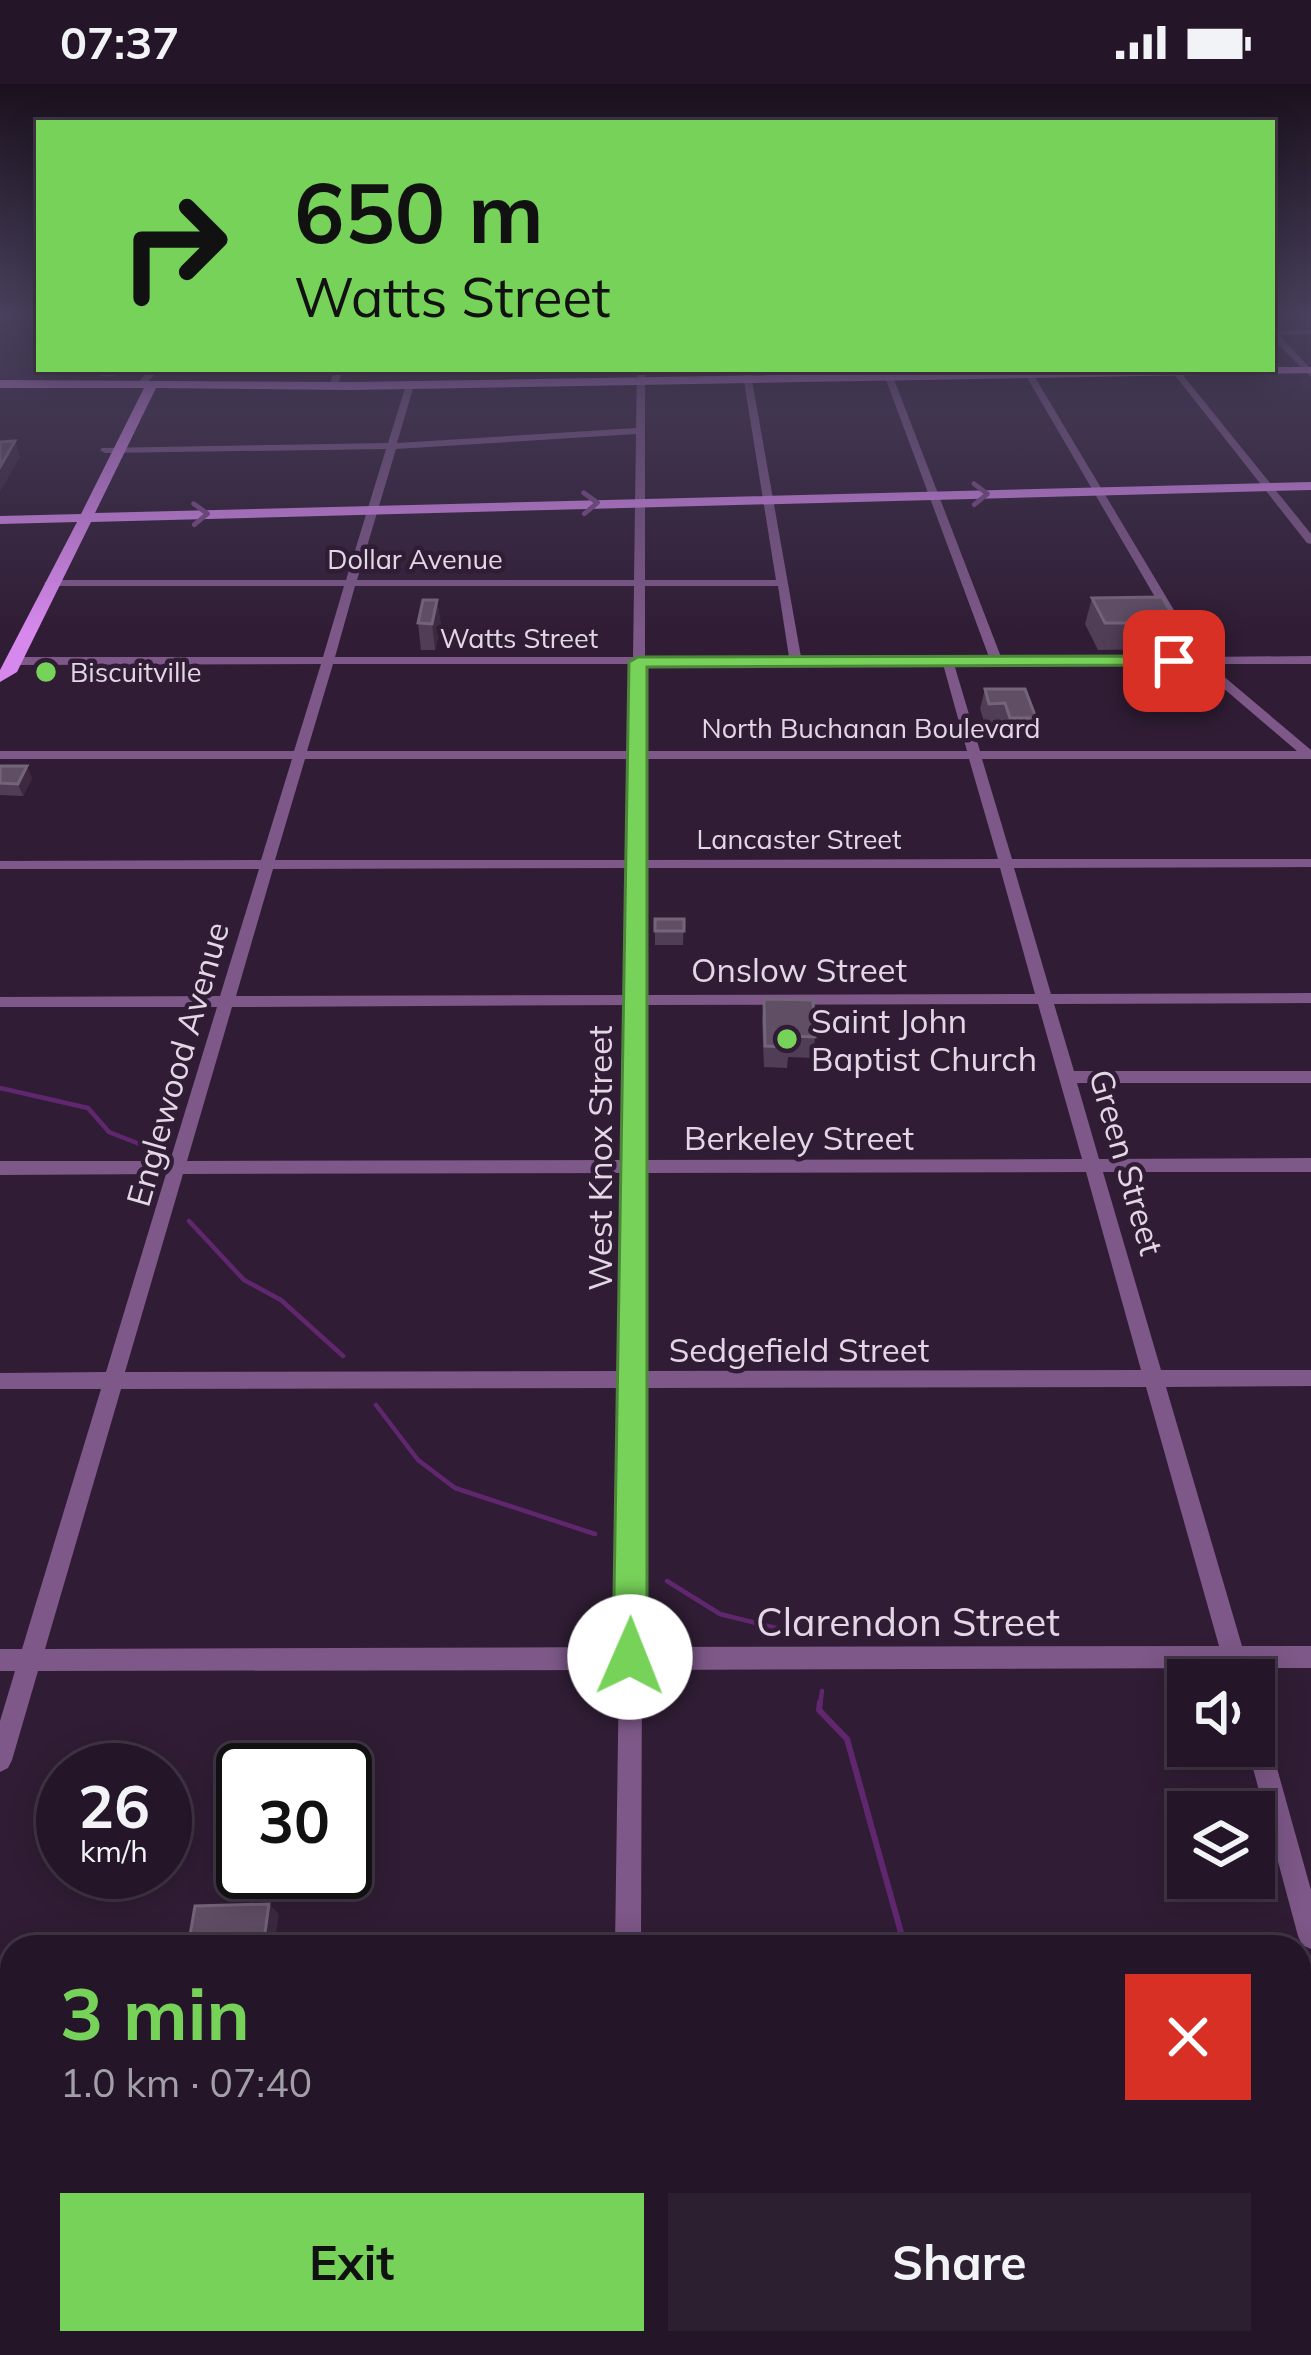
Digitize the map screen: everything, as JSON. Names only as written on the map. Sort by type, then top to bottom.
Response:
[{"type":"main road","points":[[0,677],[6,652],[73,515],[128,419]]},
{"type":"main road","points":[[0,517],[1311,486]]},
{"type":"main road","points":[[6,652],[49,583],[73,515]]},
{"type":"street","name":"Englewood Avenue","points":[[0,1760],[400,419]]},
{"type":"street","name":"West Knox Street","points":[[628,1935],[639,419]]},
{"type":"street","points":[[755,419],[796,662]]},
{"type":"street","points":[[905,419],[998,662]]},
{"type":"street","points":[[1056,419],[1199,661],[1311,756]]},
{"type":"street","points":[[1214,419],[1311,542]]},
{"type":"street","points":[[111,450],[392,446],[639,431]]},
{"type":"street","name":"Dollar Avenue","points":[[49,583],[782,583]]},
{"type":"street","name":"Watts Street","points":[[6,652],[327,663],[1311,660]]},
{"type":"street","name":"Green Street","points":[[948,662],[1234,1659]]},
{"type":"street","name":"North Buchanan Boulevard","points":[[0,754],[1311,756]]},
{"type":"street","name":"Lancaster Street","points":[[0,866],[1311,863]]},
{"type":"street","name":"Onslow Street","points":[[0,1002],[1311,998]]},
{"type":"street","points":[[1069,1077],[1311,1077]]},
{"type":"street","name":"Berkeley Street","points":[[0,1168],[1311,1165]]},
{"type":"street","name":"Sedgefield Street","points":[[0,1381],[1311,1378]]},
{"type":"street","name":"Clarendon Street","points":[[0,1660],[630,1657],[1167,1668]]},
{"type":"street","name":"Clarendon Street","points":[[1275,1663],[1311,1658]]},
{"type":"street","points":[[1264,1767],[1311,1935]]},
{"type":"building","points":[[15,441],[0,467],[0,442]]},
{"type":"building","points":[[1162,597],[1177,623],[1105,623],[1092,598]]},
{"type":"building","points":[[423,600],[437,600],[432,624],[418,623]]},
{"type":"building","points":[[985,689],[1025,689],[1036,718],[1010,718],[1005,703],[989,704]]},
{"type":"building","points":[[0,766],[27,766],[18,784],[0,783]]},
{"type":"building","points":[[655,919],[684,919],[684,931],[655,931]]},
{"type":"building","points":[[764,999],[813,1000],[815,1037],[789,1036],[789,1047],[765,1046]]},
{"type":"building","points":[[269,1904],[265,1935],[190,1935],[195,1906]]},
{"type":"waterway","points":[[0,1088],[88,1108],[109,1132],[142,1145]]},
{"type":"waterway","points":[[189,1221],[244,1280],[281,1300],[343,1356]]},
{"type":"waterway","points":[[376,1405],[418,1460],[455,1488],[595,1534]]},
{"type":"waterway","points":[[667,1581],[720,1614],[796,1633]]},
{"type":"waterway","points":[[820,1705],[822,1691]]},
{"type":"waterway","points":[[820,1702],[819,1710],[847,1739],[902,1935]]},
{"type":"place","name":"Biscuitville","points":[[46,672]]},
{"type":"place","name":"Saint John Baptist Church","points":[[787,1039]]},
{"type":"route","points":[[630,1657],[638,662],[1174,661]]}]
